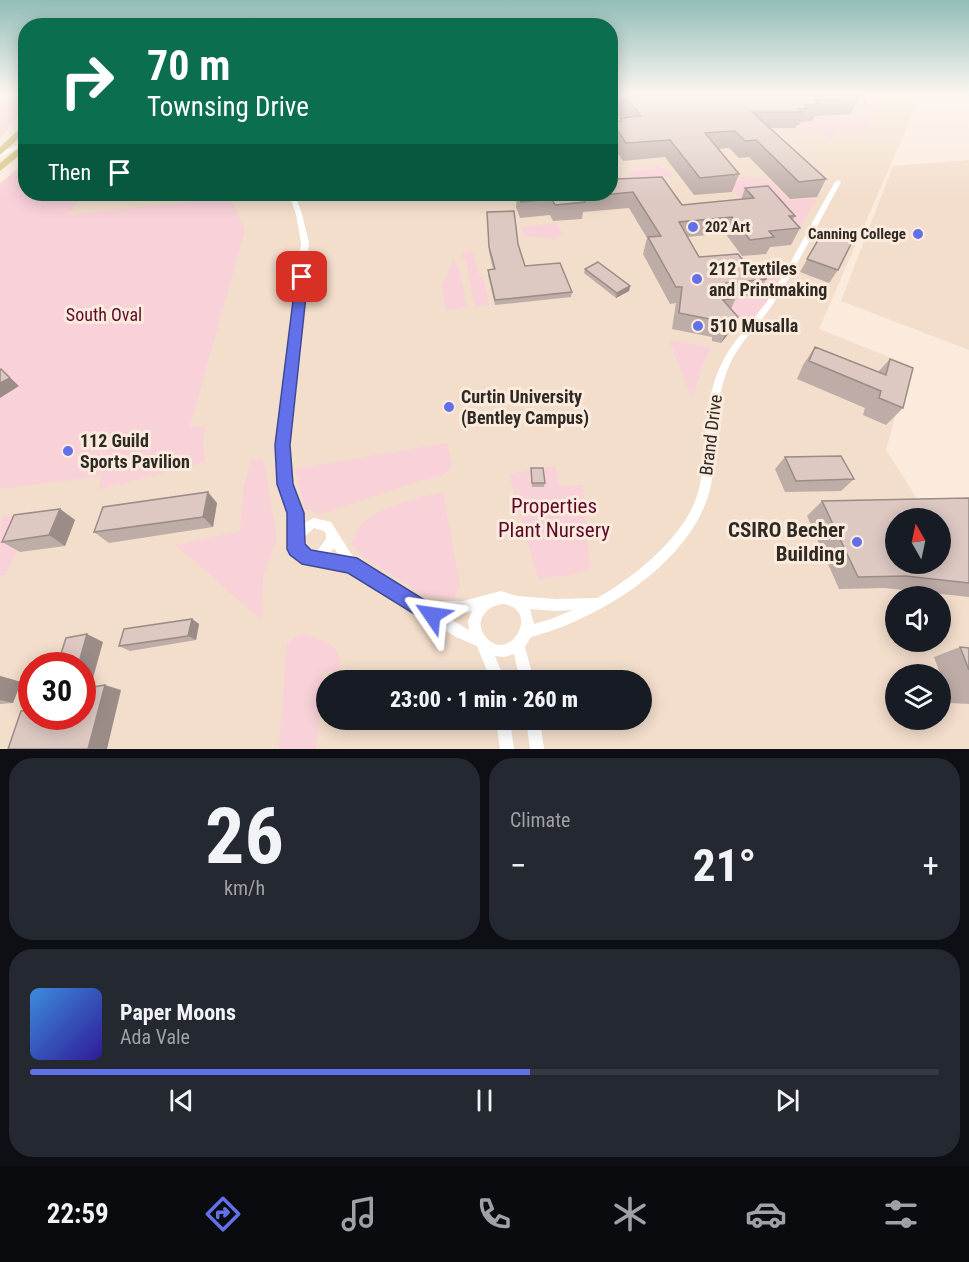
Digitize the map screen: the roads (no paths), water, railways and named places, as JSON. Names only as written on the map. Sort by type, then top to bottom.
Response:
[{"type":"main road","points":[[0,153],[18,144]]},
{"type":"main road","points":[[0,168],[18,148]]},
{"type":"street","name":"Brand Drive","points":[[526,632],[549,628],[597,602],[651,568],[691,522],[704,489],[712,407],[726,362],[773,297],[838,182]]},
{"type":"street","points":[[294,201],[305,243],[283,445],[285,484],[296,513],[296,543],[302,556],[351,564],[418,607],[460,633],[501,651],[518,645],[526,632],[525,615],[516,602],[502,596],[463,608],[418,607]]},
{"type":"street","points":[[296,513],[314,524],[327,526],[351,564]]},
{"type":"street","points":[[296,543],[303,529],[314,524]]},
{"type":"street","points":[[316,557],[330,546],[333,536]]},
{"type":"street","points":[[487,600],[478,611],[475,627],[494,670]]},
{"type":"street","name":"Brand Drive","points":[[516,602],[556,605],[597,602]]},
{"type":"street","points":[[518,645],[524,670]]},
{"type":"street","points":[[504,730],[507,749]]},
{"type":"street","points":[[534,730],[537,749]]},
{"type":"place","name":"202 Art","points":[[693,227]]},
{"type":"place","name":"Canning College","points":[[918,234]]},
{"type":"place","name":"212 Textiles and Printmaking","points":[[697,279]]},
{"type":"place","name":"510 Musalla","points":[[698,326]]},
{"type":"place","name":"Curtin University (Bentley Campus)","points":[[449,407]]},
{"type":"place","name":"112 Guild Sports Pavilion","points":[[68,451]]},
{"type":"place","name":"CSIRO Becher Building","points":[[857,542]]},
{"type":"park label","name":"South Oval","points":[[104,315]]},
{"type":"park label","name":"Properties Plant Nursery","points":[[554,518]]}]
